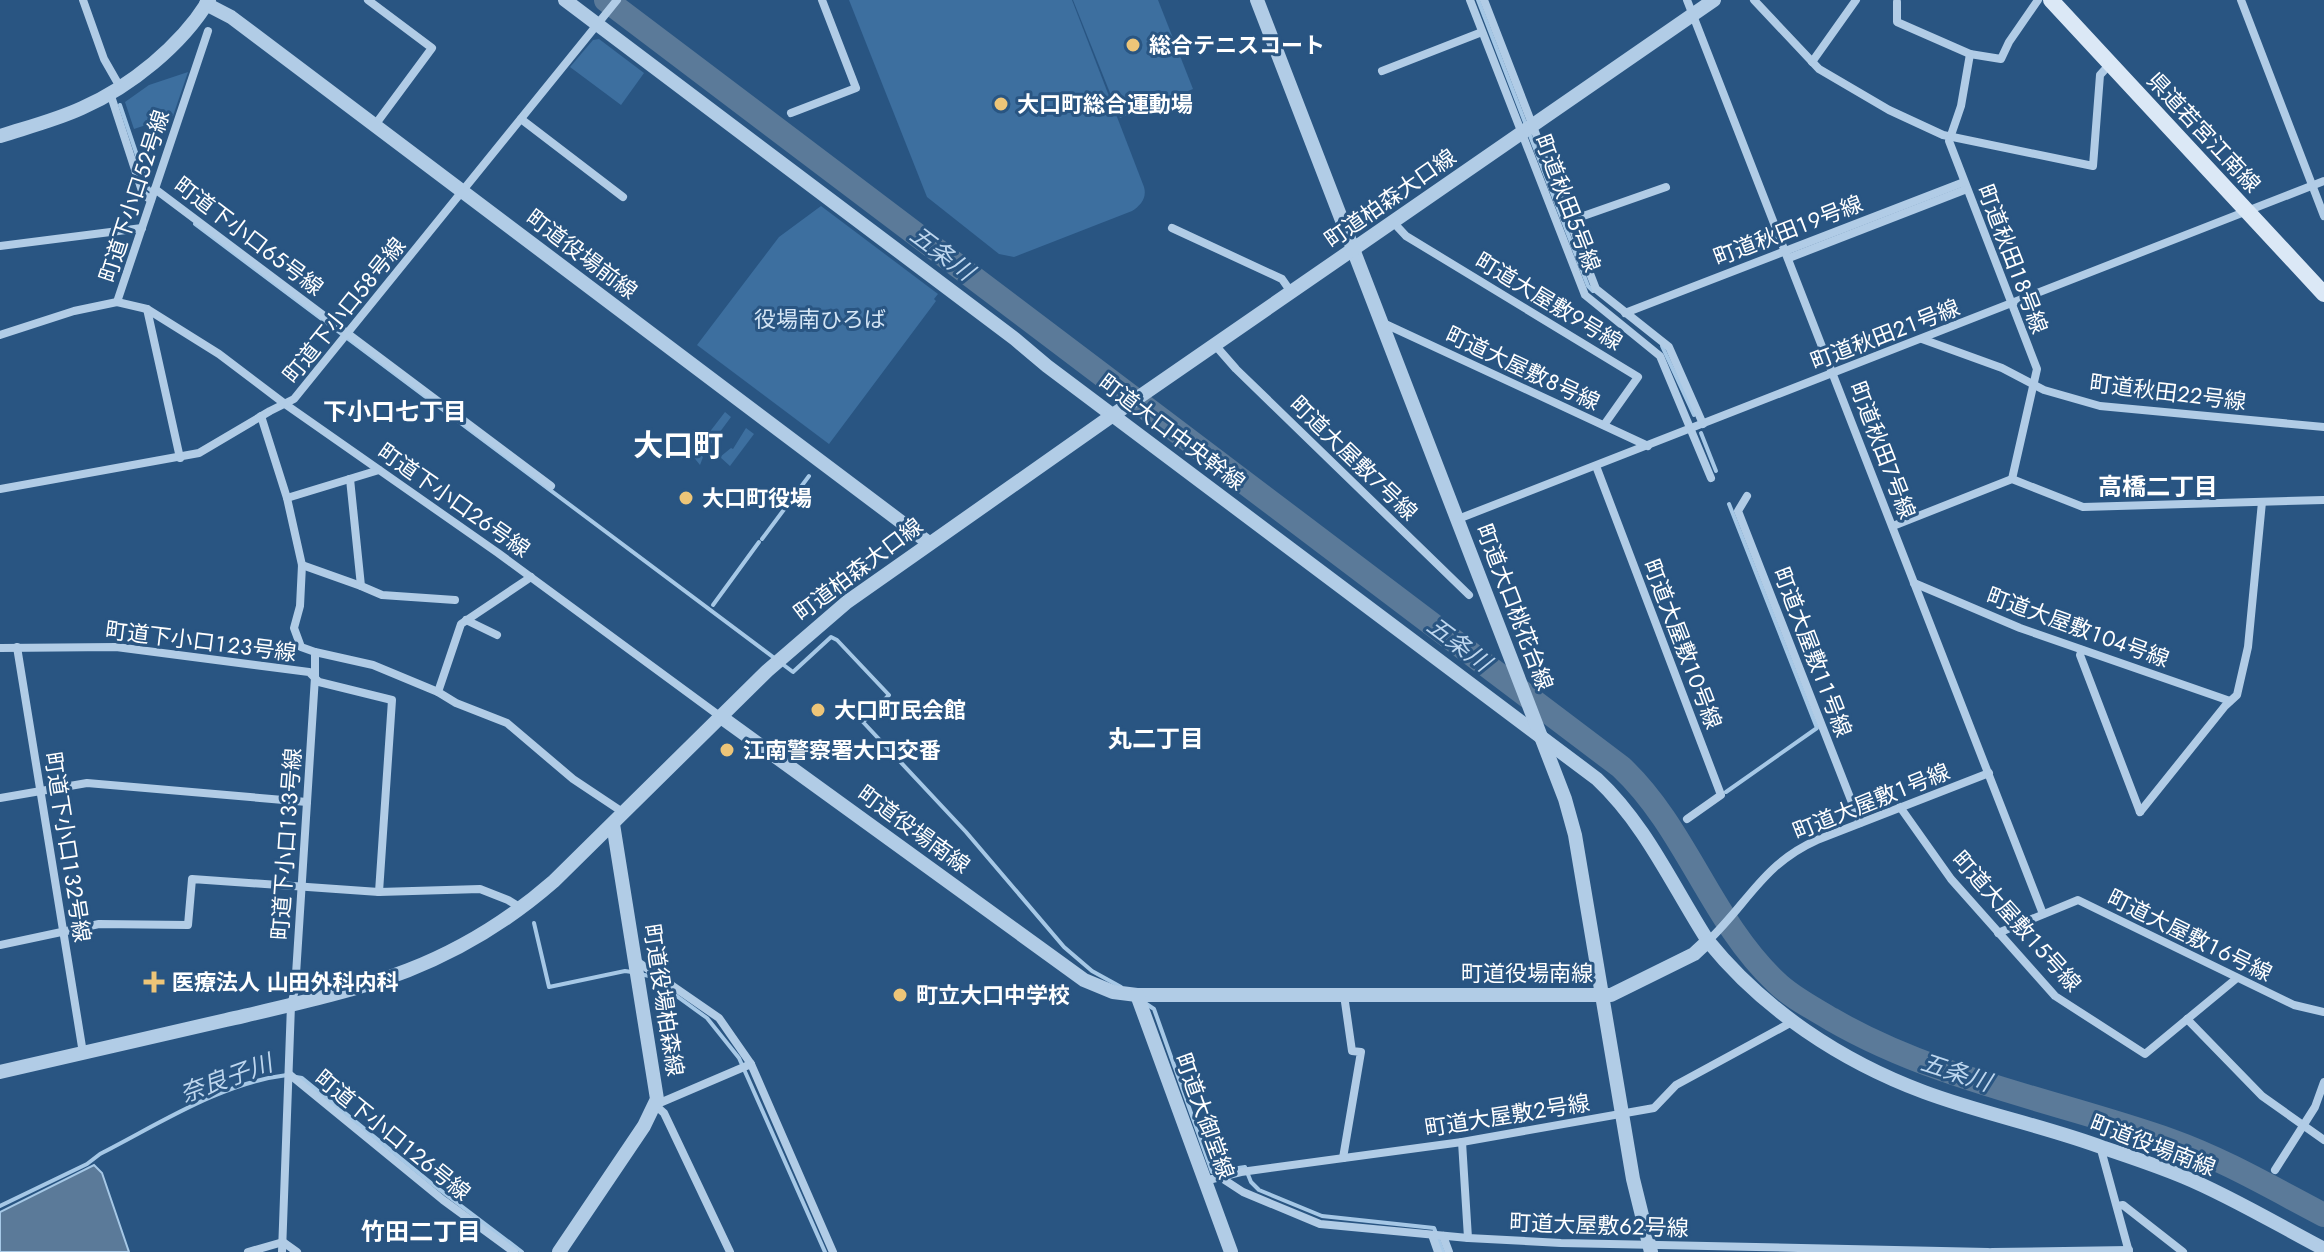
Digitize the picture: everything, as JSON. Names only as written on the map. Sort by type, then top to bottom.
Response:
[{"type":"main road","name":"県道若宮江南線","points":[[2051,0],[2324,294]]},
{"type":"street","points":[[83,0],[115,90],[143,194],[151,200]]},
{"type":"street","points":[[368,0],[432,48],[375,125]]},
{"type":"street","name":"町道大口中央幹線","points":[[565,0],[600,22],[1113,415],[1597,779],[1620,800],[1661,860],[1708,941]]},
{"type":"street","name":"町道下小口５８号線","points":[[0,489],[180,458],[212,447],[294,399],[617,0]]},
{"type":"street","points":[[791,113],[856,88],[822,0]]},
{"type":"street","name":"町道大口桃花台線","points":[[1257,0],[1571,817],[1622,1115],[1650,1249]]},
{"type":"street","name":"町道秋田５号線","points":[[1470,0],[1527,129],[1585,295],[1660,356],[1711,478]]},
{"type":"street","points":[[1484,0],[1527,129],[1596,289],[1669,347],[1703,424]]},
{"type":"street","name":"町道秋田７号線","points":[[1687,0],[2043,914]]},
{"type":"street","name":"町道柏森大口線","points":[[0,1072],[354,990],[407,973],[474,939],[521,908],[613,824],[807,635],[929,543],[1714,0]]},
{"type":"street","points":[[1754,0],[1827,75],[1889,110],[1949,137],[2093,166],[2100,75],[2110,64]]},
{"type":"street","points":[[1812,62],[1856,0]]},
{"type":"street","points":[[1896,1],[1897,22],[1970,54],[2001,59],[2038,0]]},
{"type":"street","points":[[2241,0],[2324,216]]},
{"type":"street","points":[[0,136],[62,117],[115,90],[165,51],[192,25],[204,1]]},
{"type":"street","name":"町道役場前線","points":[[204,1],[231,17],[929,543]]},
{"type":"street","name":"町道下小口５２号線","points":[[0,335],[74,311],[117,302],[208,31]]},
{"type":"street","points":[[1382,71],[1482,32]]},
{"type":"street","points":[[1949,137],[1961,106],[1970,54]]},
{"type":"street","points":[[521,119],[623,197]]},
{"type":"street","name":"町道秋田１８号線","points":[[1949,137],[2037,369],[2012,479]]},
{"type":"street","name":"町道秋田２１号線","points":[[1458,519],[2324,181]]},
{"type":"street","name":"町道秋田１９号線","points":[[1625,313],[1787,255],[1965,185]]},
{"type":"street","points":[[1569,221],[1666,187]]},
{"type":"street","name":"町道下小口６５号線","points":[[155,189],[551,486]]},
{"type":"street","name":"町道大屋敷９号線","points":[[1393,222],[1406,236],[1638,377],[1604,425]]},
{"type":"street","points":[[0,246],[142,228]]},
{"type":"street","points":[[1172,228],[1282,279],[1291,292]]},
{"type":"street","name":"町道下小口２６号線","points":[[117,302],[147,309],[219,354],[721,717]]},
{"type":"street","points":[[147,309],[180,458]]},
{"type":"street","name":"町道大屋敷８号線","points":[[1383,323],[1648,446]]},
{"type":"street","name":"町道秋田２２号線","points":[[1922,339],[2002,368],[2044,390],[2100,406],[2324,427]]},
{"type":"street","name":"町道大屋敷７号線","points":[[1215,345],[1469,595]]},
{"type":"street","points":[[261,416],[287,498],[302,565],[300,606],[294,628],[301,647],[373,665],[507,723],[573,779],[624,813]]},
{"type":"street","name":"町道大屋敷１０号線","points":[[1596,466],[1721,795],[1687,819]]},
{"type":"street","points":[[287,498],[379,470]]},
{"type":"street","points":[[350,479],[361,586]]},
{"type":"street","points":[[1893,526],[2012,479],[2083,507],[2324,500]]},
{"type":"street","name":"町道大屋敷１１号線","points":[[1747,496],[1738,511],[1860,823]]},
{"type":"street","points":[[2082,650],[2080,655],[2140,812],[2237,695],[2248,647],[2262,502]]},
{"type":"street","points":[[302,565],[382,595],[455,600]]},
{"type":"street","points":[[438,692],[461,624],[531,577]]},
{"type":"street","name":"町道大屋敷１０４号線","points":[[1914,583],[2020,628],[2230,701]]},
{"type":"street","points":[[466,620],[497,635]]},
{"type":"street","name":"町道下小口１３２号線","points":[[17,647],[83,1053]]},
{"type":"street","name":"町道下小口１２３号線","points":[[0,648],[116,647],[309,672],[319,682],[392,700],[379,892]]},
{"type":"street","name":"町道下小口１３３号線","points":[[282,1247],[291,1005],[295,990],[315,652]]},
{"type":"street","name":"町道役場南線","points":[[721,717],[1084,980],[1113,992],[1137,995],[1602,995],[1632,986],[1694,954],[1708,941],[1741,980],[1792,1022],[1853,1059],[1925,1092],[2100,1146],[2186,1178],[2324,1249]]},
{"type":"street","name":"町道大屋敷１号線","points":[[1708,941],[1777,863],[1790,853],[1989,773]]},
{"type":"street","points":[[0,798],[87,783],[307,802]]},
{"type":"street","name":"町道大屋敷１５号線","points":[[1900,807],[1951,879],[2055,996],[2145,1054],[2237,978]]},
{"type":"street","name":"町道役場柏森線","points":[[559,1252],[655,1105],[656,1086],[613,824]]},
{"type":"street","points":[[0,945],[99,924],[188,925],[192,879],[379,892],[480,889],[521,908]]},
{"type":"street","name":"町道大屋敷１６号線","points":[[1998,933],[2078,900],[2294,1005],[2324,1012]]},
{"type":"street","points":[[635,960],[719,1018],[751,1064],[833,1252]]},
{"type":"street","name":"町道大御堂線","points":[[1137,995],[1231,1252]]},
{"type":"street","points":[[1343,1158],[1361,1052],[1352,1051],[1344,995]]},
{"type":"street","points":[[2187,1019],[2262,1096],[2324,1140]]},
{"type":"street","name":"町道大屋敷２号線","points":[[1204,1181],[1241,1172],[1462,1142],[1659,1106],[1676,1085],[1792,1022]]},
{"type":"street","points":[[730,1252],[664,1113],[655,1105],[751,1064]]},
{"type":"street","name":"町道下小口１２６号線","points":[[289,1074],[443,1200],[514,1252]]},
{"type":"street","points":[[2275,1170],[2315,1107],[2324,1082]]},
{"type":"street","points":[[1462,1142],[1468,1238]]},
{"type":"street","points":[[2100,1146],[2129,1251]]},
{"type":"street","name":"町道大屋敷６２号線","points":[[1220,1177],[1243,1192],[1320,1224],[1443,1236],[1650,1249],[2129,1251]]},
{"type":"street","points":[[2118,1206],[2123,1205],[2183,1252]]},
{"type":"street","points":[[1432,1235],[1438,1252]]},
{"type":"street","points":[[1443,1236],[1449,1252]]},
{"type":"street","points":[[248,1252],[282,1247],[297,1252]]},
{"type":"green space","name":"大口町総合運動場","points":[[849,0],[1072,0],[1144,187],[1142,201],[1132,211],[1014,257],[999,254],[927,197]]},
{"type":"green space","name":"総合テニスコート","points":[[1073,0],[1158,0],[1193,89],[1120,118]]},
{"type":"green space","points":[[599,39],[644,73],[621,105],[570,67],[593,40]]},
{"type":"green space","points":[[188,72],[173,116],[134,129],[125,102],[149,85]]},
{"type":"green space","name":"役場南ひろば","points":[[821,206],[938,294],[934,299],[936,301],[829,444],[697,345],[779,237]]},
{"type":"green space","points":[[725,412],[731,417],[705,452],[706,445],[698,453],[703,457],[700,465],[692,455]]},
{"type":"green space","points":[[746,428],[754,434],[730,466],[720,457],[733,449]]},
{"type":"shaded area","points":[[94,1165],[102,1173],[129,1252],[0,1252],[0,1212]]},
{"type":"waterway","name":"五条川","points":[[606,0],[1621,767],[1664,818],[1753,958],[1788,993],[1871,1040],[1913,1058],[1998,1088],[2172,1141],[2230,1166],[2324,1215]]},
{"type":"waterway","points":[[1478,0],[1526,125]]},
{"type":"waterway","points":[[120,105],[148,188],[153,192]]},
{"type":"waterway","points":[[1529,133],[1588,286],[1593,291]]},
{"type":"waterway","points":[[195,224],[793,672],[831,637],[837,640],[889,695],[863,722],[966,832],[1064,947],[1092,971],[1121,987]]},
{"type":"waterway","points":[[1662,346],[1694,415]]},
{"type":"waterway","points":[[1701,433],[1716,471]]},
{"type":"waterway","points":[[762,539],[809,476]]},
{"type":"waterway","points":[[1726,792],[1817,728],[1729,504]]},
{"type":"waterway","points":[[713,605],[759,542]]},
{"type":"waterway","points":[[534,923],[549,987],[632,972]]},
{"type":"waterway","points":[[640,974],[649,976],[707,1018],[739,1058],[825,1252]]},
{"type":"waterway","points":[[1145,1003],[1154,1009],[1212,1172],[1245,1167],[1251,1182],[1259,1190],[1322,1216],[1434,1228],[1443,1252]]},
{"type":"waterway","name":"奈良子川","points":[[0,1206],[87,1164],[100,1154],[191,1106],[238,1086],[287,1075]]},
{"type":"waterway","name":"奈良子川","points":[[296,1077],[302,1078],[522,1252]]},
{"type":"place","name":"総合テニスコート","points":[[1133,45]]},
{"type":"place","name":"大口町総合運動場","points":[[1001,104]]},
{"type":"place","name":"大口町役場","points":[[686,498]]},
{"type":"place","name":"大口町民会館","points":[[818,710]]},
{"type":"place","name":"江南警察署大口交番","points":[[727,750]]},
{"type":"place","name":"医療法人 山田外科内科","points":[[154,982]]},
{"type":"place","name":"町立大口中学校","points":[[900,995]]},
{"type":"district","name":"下小口七丁目","points":[[395,411]]},
{"type":"district","name":"大口町","points":[[678,445]]},
{"type":"district","name":"高橋二丁目","points":[[2158,486]]},
{"type":"district","name":"丸二丁目","points":[[1156,738]]},
{"type":"district","name":"竹田二丁目","points":[[421,1231]]}]
